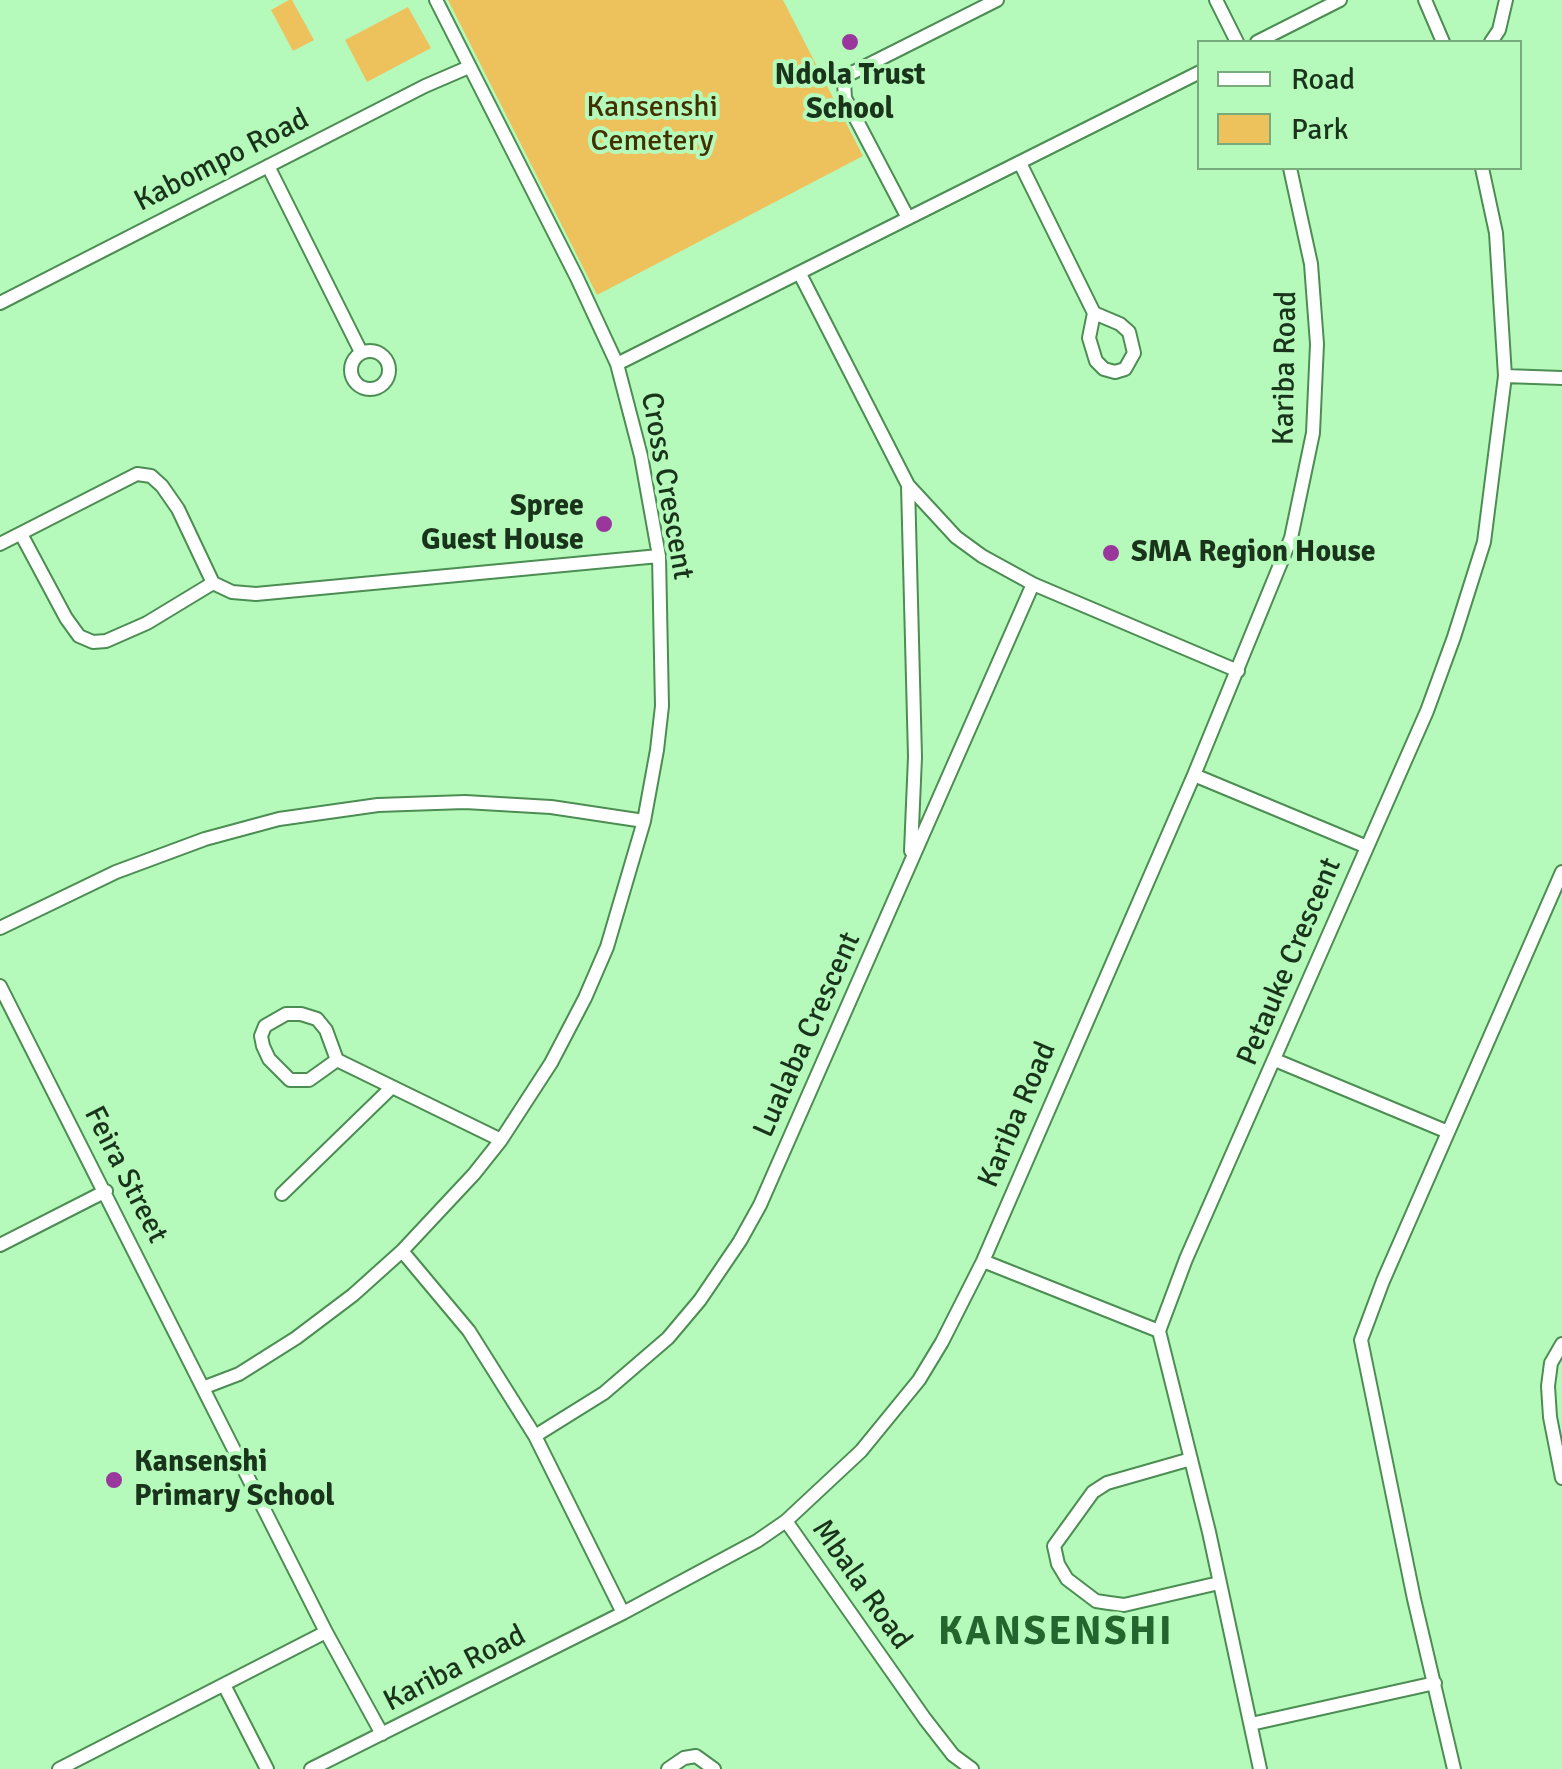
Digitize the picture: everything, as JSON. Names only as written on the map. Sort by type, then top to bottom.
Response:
[{"type":"street","name":"Cross Crescent","points":[[205,1388],[239,1374],[353,1295],[402,1251],[474,1174],[551,1063],[585,998],[624,896],[644,821],[662,706],[660,556],[641,456],[617,364],[436,0]]},
{"type":"street","points":[[908,218],[845,98],[844,82],[850,74],[997,0]]},
{"type":"street","points":[[1216,0],[1236,40]]},
{"type":"street","points":[[1261,40],[1340,0]]},
{"type":"street","points":[[1425,0],[1442,40]]},
{"type":"street","points":[[1492,40],[1499,30],[1506,0]]},
{"type":"street","name":"Kabompo Road","points":[[0,303],[469,67]]},
{"type":"street","points":[[617,364],[1197,74]]},
{"type":"street","points":[[1020,163],[1094,313],[1089,338],[1096,361],[1104,370],[1124,369],[1134,352],[1129,332],[1094,313]]},
{"type":"street","points":[[268,166],[361,352]]},
{"type":"street","name":"Kariba Road","points":[[310,1769],[623,1613],[757,1541],[786,1521],[861,1452],[894,1414],[942,1342],[983,1261],[1194,775],[1291,538],[1314,432],[1317,344],[1313,280],[1290,170]]},
{"type":"street","name":"Petauke Crescent","points":[[1159,1331],[1186,1259],[1442,673],[1478,561],[1490,513],[1505,376],[1496,234],[1482,170]]},
{"type":"street","points":[[800,274],[908,485],[968,547],[1033,584],[1238,671]]},
{"type":"street","points":[[1505,376],[1562,378]]},
{"type":"street","points":[[0,544],[137,474],[150,476],[178,510],[213,583],[232,592],[256,594],[660,556]]},
{"type":"street","points":[[908,485],[915,802],[910,864]]},
{"type":"street","points":[[21,534],[66,618],[79,636],[93,642],[106,641],[147,624],[213,583]]},
{"type":"street","name":"Lualaba Crescent","points":[[535,1436],[568,1418],[668,1338],[720,1272],[760,1205],[1033,584]]},
{"type":"street","points":[[1194,775],[1366,847]]},
{"type":"street","points":[[0,928],[116,872],[204,839],[279,819],[378,805],[465,802],[550,807],[644,821]]},
{"type":"street","points":[[915,802],[935,808]]},
{"type":"street","points":[[1454,1769],[1360,1346],[1383,1281],[1562,872]]},
{"type":"street","name":"Feira Street","points":[[0,986],[5,1010],[106,1191],[326,1632],[382,1734]]},
{"type":"street","points":[[336,1060],[309,1080],[290,1080],[269,1060],[261,1036],[264,1026],[286,1014],[316,1019],[326,1030],[336,1060],[500,1140]]},
{"type":"street","points":[[1275,1060],[1448,1132]]},
{"type":"street","points":[[282,1194],[392,1088]]},
{"type":"street","points":[[0,1245],[106,1191]]},
{"type":"street","points":[[402,1251],[469,1331],[535,1436],[623,1613]]},
{"type":"street","points":[[983,1261],[1159,1331],[1192,1459],[1260,1769]]},
{"type":"street","points":[[1562,1344],[1551,1363],[1548,1386],[1562,1478]]},
{"type":"street","points":[[1192,1459],[1106,1482],[1092,1492],[1054,1546],[1067,1579],[1096,1601],[1109,1604],[1124,1605],[1219,1584]]},
{"type":"street","name":"Mbala Road","points":[[786,1521],[925,1719],[953,1755],[972,1769]]},
{"type":"street","points":[[59,1769],[326,1632]]},
{"type":"street","points":[[1250,1724],[1435,1683]]},
{"type":"street","points":[[224,1686],[266,1769]]},
{"type":"street","points":[[668,1769],[684,1758],[696,1756],[714,1769]]},
{"type":"green space","points":[[289,0],[314,40],[293,51],[271,10]]},
{"type":"green space","name":"Kansenshi Cemetery","points":[[448,0],[783,0],[863,156],[597,295]]},
{"type":"green space","points":[[408,7],[431,48],[367,82],[345,40]]},
{"type":"place","name":"Ndola Trust School","points":[[850,42]]},
{"type":"place","name":"Spree Guest House","points":[[604,524]]},
{"type":"place","name":"SMA Region House","points":[[1111,553]]},
{"type":"place","name":"Kansenshi Primary School","points":[[114,1480]]},
{"type":"district","name":"KANSENSHI","points":[[1056,1633]]}]
